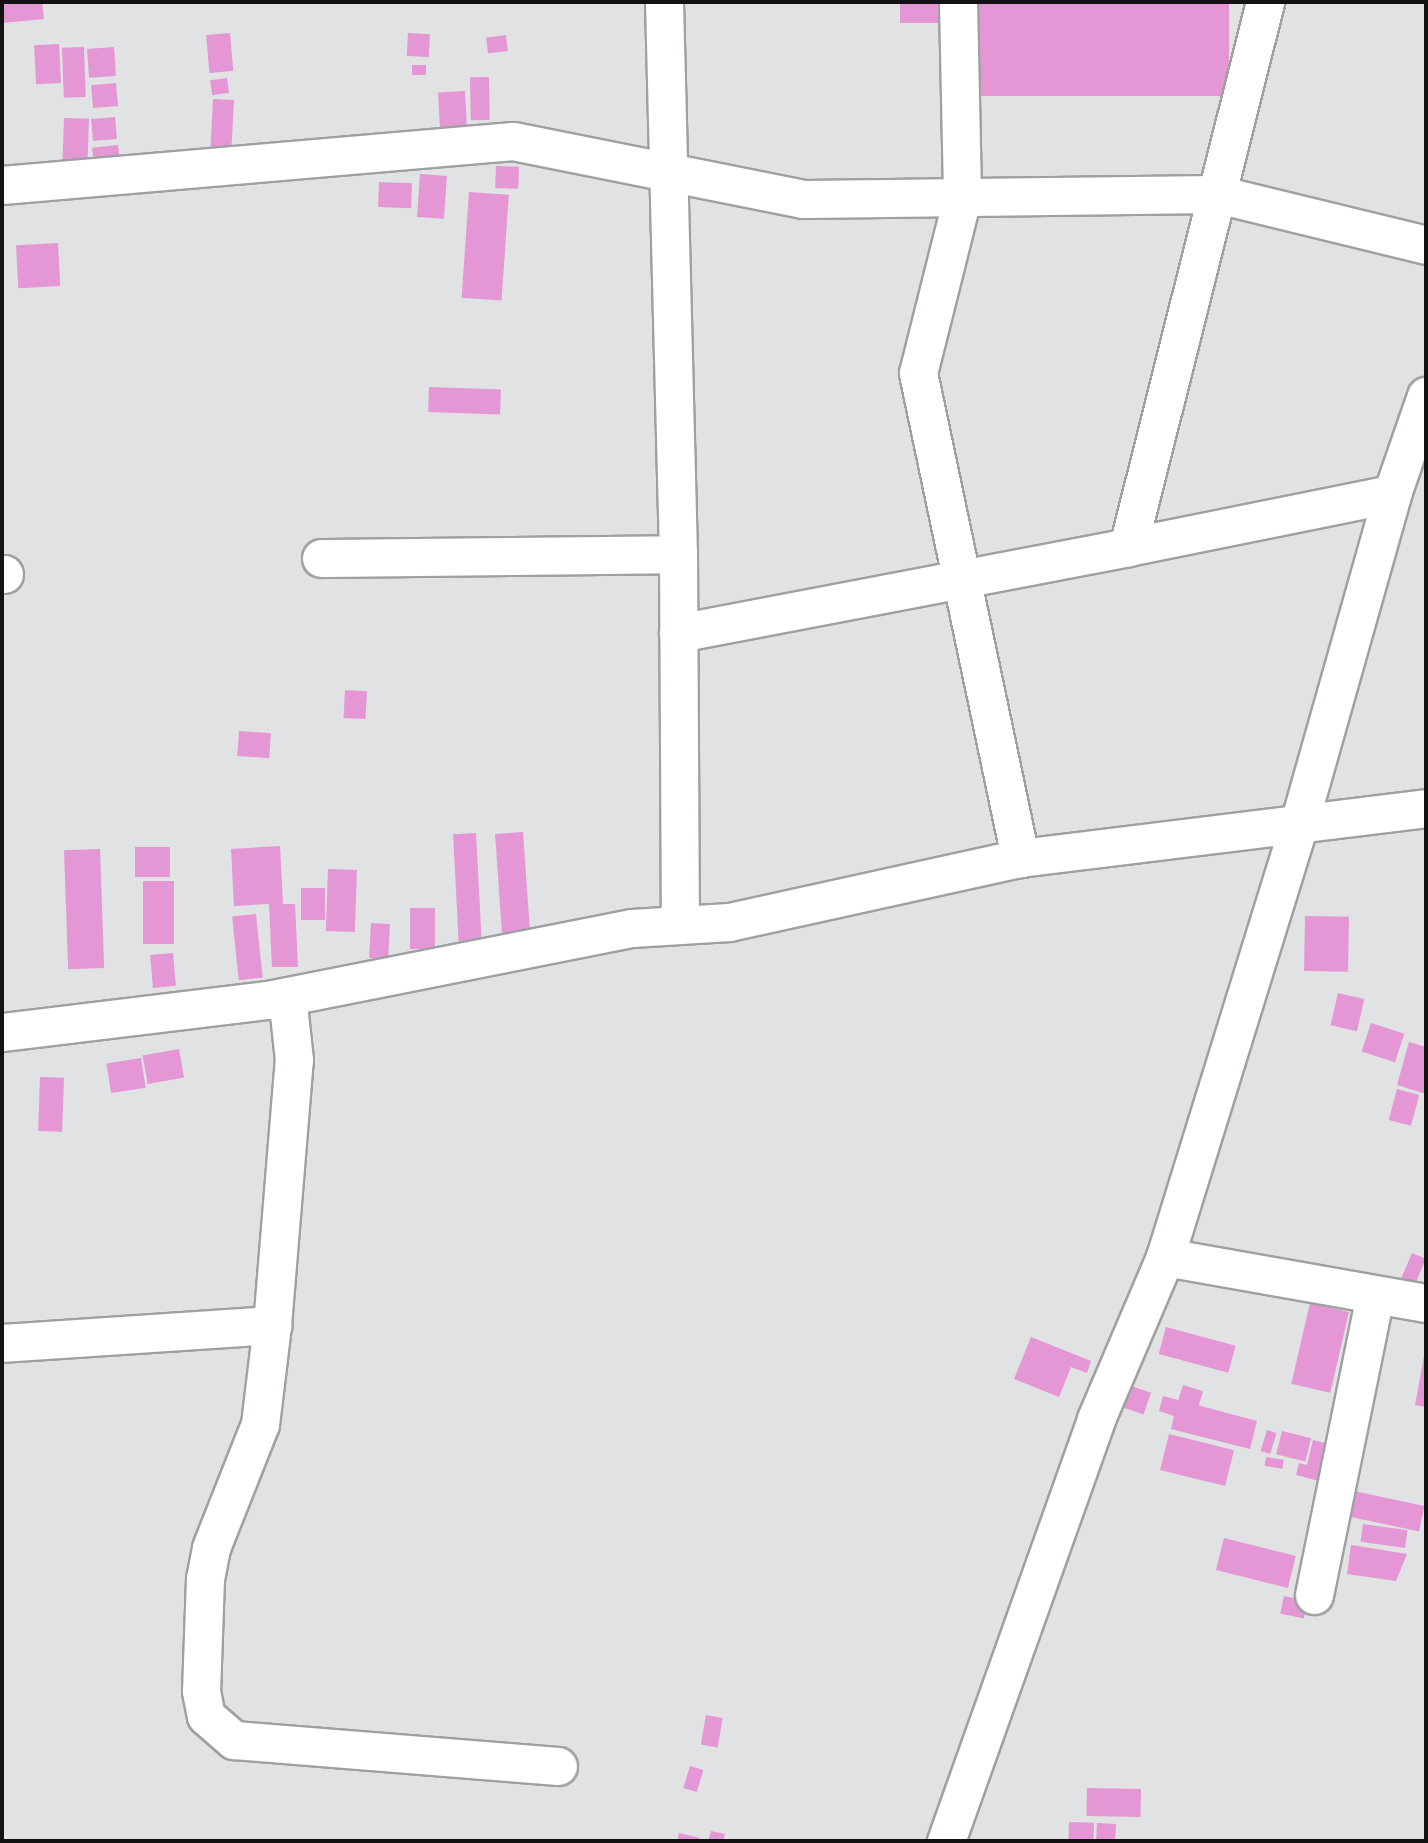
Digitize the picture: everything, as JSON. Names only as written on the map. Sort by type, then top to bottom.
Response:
[{"type":"street","points":[[664,2],[678,554],[680,925]]},
{"type":"street","points":[[958,2],[961,198],[918,373],[1020,858]]},
{"type":"street","points":[[1128,547],[1265,2]]},
{"type":"street","points":[[2,185],[513,141],[803,199],[1217,194],[1426,245]]},
{"type":"street","points":[[946,1841],[1096,1419],[1165,1257],[1300,820],[1392,494],[1426,396]]},
{"type":"street","points":[[678,633],[1392,494]]},
{"type":"street","points":[[321,558],[678,554]]},
{"type":"street","points":[[2,1032],[287,996],[632,928],[729,922],[1020,858],[1300,820],[1426,808]]},
{"type":"street","points":[[287,996],[294,1060],[272,1325],[260,1424],[211,1548],[205,1578],[201,1692],[206,1716],[234,1740],[558,1766]]},
{"type":"street","points":[[1165,1257],[1426,1303]]},
{"type":"street","points":[[1314,1595],[1375,1295]]},
{"type":"street","points":[[2,1343],[272,1325]]},
{"type":"building","points":[[2,2],[42,2],[44,19],[2,23]]},
{"type":"building","points":[[900,2],[942,2],[942,23],[900,23]]},
{"type":"building","points":[[974,2],[1229,2],[1229,96],[974,96]]},
{"type":"building","points":[[230,33],[233,71],[209,73],[206,35]]},
{"type":"building","points":[[408,33],[430,34],[429,57],[407,56]]},
{"type":"building","points":[[506,35],[508,51],[488,53],[486,37]]},
{"type":"building","points":[[59,44],[61,83],[36,84],[34,45]]},
{"type":"building","points":[[84,47],[86,97],[64,98],[62,48]]},
{"type":"building","points":[[114,47],[116,76],[89,78],[87,49]]},
{"type":"building","points":[[412,65],[426,65],[426,75],[412,75]]},
{"type":"building","points":[[470,77],[489,77],[490,120],[471,120]]},
{"type":"building","points":[[227,78],[229,93],[212,95],[210,80]]},
{"type":"building","points":[[116,83],[118,106],[93,108],[91,85]]},
{"type":"building","points":[[465,91],[467,135],[440,136],[438,92]]},
{"type":"building","points":[[213,99],[234,100],[231,154],[210,153]]},
{"type":"building","points":[[115,117],[117,139],[93,141],[91,119]]},
{"type":"building","points":[[64,118],[89,119],[87,168],[62,167]]},
{"type":"building","points":[[118,145],[120,165],[94,168],[92,148]]},
{"type":"building","points":[[496,166],[519,167],[518,189],[495,188]]},
{"type":"building","points":[[420,174],[447,176],[444,219],[417,217]]},
{"type":"building","points":[[379,182],[412,183],[411,208],[378,207]]},
{"type":"building","points":[[469,192],[509,195],[502,301],[462,298]]},
{"type":"building","points":[[58,243],[60,286],[18,288],[16,245]]},
{"type":"building","points":[[429,387],[501,390],[500,414],[428,412]]},
{"type":"building","points":[[345,690],[367,691],[366,719],[344,718]]},
{"type":"building","points":[[239,731],[271,733],[269,758],[237,756]]},
{"type":"building","points":[[523,832],[530,937],[502,939],[495,834]]},
{"type":"building","points":[[476,833],[482,940],[459,941],[453,834]]},
{"type":"building","points":[[280,846],[283,904],[295,904],[298,967],[272,967],[269,904],[234,906],[231,849]]},
{"type":"building","points":[[135,847],[170,847],[170,877],[135,877]]},
{"type":"building","points":[[100,849],[104,968],[68,969],[64,850]]},
{"type":"building","points":[[328,869],[357,870],[355,932],[326,931]]},
{"type":"building","points":[[143,881],[174,881],[174,944],[143,944]]},
{"type":"building","points":[[301,888],[325,888],[325,920],[301,920]]},
{"type":"building","points":[[410,908],[435,908],[435,949],[410,949]]},
{"type":"building","points":[[256,914],[263,978],[239,980],[232,917]]},
{"type":"building","points":[[1305,916],[1349,917],[1348,972],[1304,971]]},
{"type":"building","points":[[371,923],[390,924],[388,959],[369,958]]},
{"type":"building","points":[[173,953],[176,986],[153,988],[150,955]]},
{"type":"building","points":[[1338,993],[1364,999],[1357,1031],[1331,1025]]},
{"type":"building","points":[[1371,1023],[1404,1034],[1395,1062],[1362,1052]]},
{"type":"building","points":[[1409,1042],[1426,1047],[1426,1094],[1397,1085]]},
{"type":"building","points":[[179,1049],[184,1078],[148,1084],[143,1055]]},
{"type":"building","points":[[141,1058],[146,1088],[111,1093],[106,1063]]},
{"type":"building","points":[[40,1077],[64,1078],[62,1132],[38,1131]]},
{"type":"building","points":[[1397,1089],[1419,1095],[1411,1126],[1389,1120]]},
{"type":"building","points":[[1412,1253],[1426,1259],[1414,1286],[1400,1281]]},
{"type":"building","points":[[1310,1303],[1349,1312],[1330,1393],[1291,1384]]},
{"type":"building","points":[[1166,1327],[1236,1346],[1228,1373],[1159,1354]]},
{"type":"building","points":[[1031,1337],[1091,1361],[1087,1373],[1071,1367],[1059,1397],[1014,1379]]},
{"type":"building","points":[[1426,1351],[1426,1407],[1415,1405]]},
{"type":"building","points":[[1117,1381],[1151,1393],[1144,1414],[1110,1403]]},
{"type":"building","points":[[1183,1385],[1203,1391],[1198,1406],[1178,1400]]},
{"type":"building","points":[[1163,1396],[1257,1421],[1250,1449],[1171,1429],[1174,1416],[1159,1411]]},
{"type":"building","points":[[1267,1430],[1277,1433],[1270,1454],[1261,1451]]},
{"type":"building","points":[[1282,1431],[1311,1438],[1305,1462],[1276,1454]]},
{"type":"building","points":[[1169,1434],[1234,1450],[1225,1486],[1160,1470]]},
{"type":"building","points":[[1313,1440],[1328,1444],[1319,1481],[1296,1475],[1299,1463],[1307,1465]]},
{"type":"building","points":[[1266,1457],[1284,1460],[1282,1469],[1265,1466]]},
{"type":"building","points":[[1354,1491],[1424,1506],[1419,1531],[1349,1516]]},
{"type":"building","points":[[1363,1524],[1408,1530],[1405,1548],[1360,1542]]},
{"type":"building","points":[[1224,1538],[1296,1556],[1288,1588],[1216,1570]]},
{"type":"building","points":[[1351,1545],[1407,1554],[1396,1581],[1347,1574]]},
{"type":"building","points":[[1284,1596],[1307,1601],[1304,1619],[1280,1614]]},
{"type":"building","points":[[706,1715],[723,1718],[718,1747],[701,1745]]},
{"type":"building","points":[[690,1766],[703,1770],[697,1792],[683,1788]]},
{"type":"building","points":[[1087,1788],[1141,1789],[1141,1817],[1087,1816]]},
{"type":"building","points":[[1069,1822],[1094,1823],[1093,1841],[1068,1841]]},
{"type":"building","points":[[1097,1823],[1116,1824],[1115,1841],[1096,1841]]},
{"type":"building","points":[[711,1831],[725,1834],[723,1841],[708,1841]]},
{"type":"building","points":[[679,1833],[700,1838],[699,1841],[677,1841]]}]
